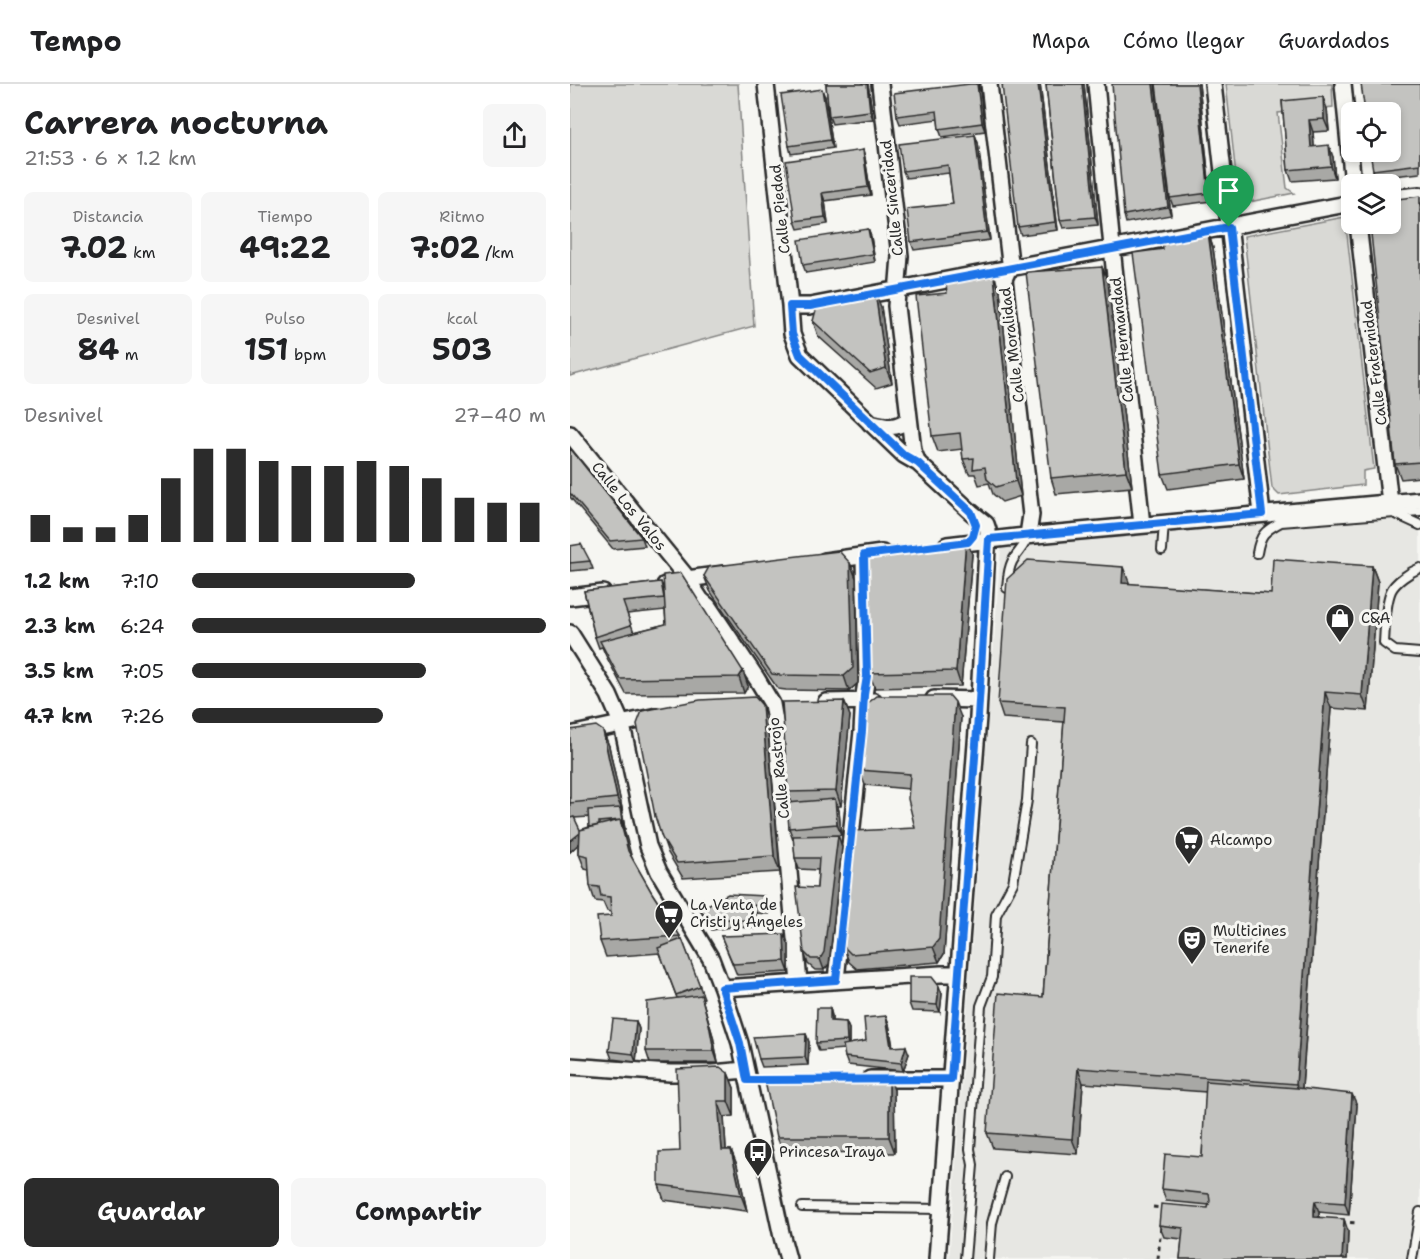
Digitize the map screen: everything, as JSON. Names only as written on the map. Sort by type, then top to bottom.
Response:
[{"type":"street","name":"Calle Piedad","points":[[766,84],[792,334],[800,355],[870,423]]},
{"type":"street","name":"Calle Sinceridad","points":[[880,84],[900,256],[896,306],[913,451],[918,463]]},
{"type":"street","name":"Calle Moralidad","points":[[988,84],[1009,268],[1004,279],[1032,515],[1027,535]]},
{"type":"street","name":"Calle Hermandad","points":[[1096,84],[1142,525]]},
{"type":"street","points":[[1213,84],[1262,514]]},
{"type":"street","points":[[1343,84],[1352,174]]},
{"type":"street","points":[[1401,197],[1420,195]]},
{"type":"street","points":[[790,306],[810,306],[1341,205]]},
{"type":"street","name":"Calle Fraternidad","points":[[1359,234],[1392,508]]},
{"type":"street","points":[[870,423],[890,428],[903,424],[909,419]]},
{"type":"street","points":[[870,423],[904,455],[918,463],[971,512],[988,532],[979,700],[937,1259]]},
{"type":"street","name":"Calle Los Valos","points":[[570,434],[687,579]]},
{"type":"street","points":[[933,546],[968,542],[988,532],[1027,535],[1262,514],[1392,508],[1420,500]]},
{"type":"street","points":[[968,542],[973,536],[976,525],[971,512]]},
{"type":"street","points":[[806,563],[898,551]]},
{"type":"street","points":[[836,980],[867,676],[864,555]]},
{"type":"street","points":[[649,587],[736,572]]},
{"type":"street","name":"Calle Rastrojo","points":[[687,579],[708,606],[772,703],[799,983]]},
{"type":"street","points":[[570,597],[617,591]]},
{"type":"street","points":[[570,633],[609,695],[622,725],[648,846],[659,872],[711,959],[722,988],[740,1043],[788,1259]]},
{"type":"street","points":[[817,702],[887,700]]},
{"type":"street","points":[[921,700],[979,700]]},
{"type":"street","points":[[570,735],[676,712]]},
{"type":"street","points":[[722,988],[958,974]]},
{"type":"street","points":[[570,1066],[670,1073],[746,1075],[767,1080]]},
{"type":"street","points":[[856,1079],[951,1079]]},
{"type":"lane","points":[[1392,508],[1420,525]]},
{"type":"lane","points":[[1257,553],[1259,541],[1266,530],[1281,522],[1392,508],[1420,511]]},
{"type":"lane","points":[[1262,514],[1266,530]]},
{"type":"lane","points":[[1162,550],[1164,523]]},
{"type":"lane","points":[[1007,593],[1008,571],[1027,542],[1027,535]]},
{"type":"lane","points":[[1420,568],[1410,572],[1391,590],[1386,613],[1384,644],[1395,651],[1420,653]]},
{"type":"lane","points":[[965,1259],[973,1165],[970,1149],[981,1006],[992,977],[996,915],[1013,883],[1027,800],[1030,744]]},
{"type":"lane","points":[[989,1259],[992,1223],[1005,1177]]},
{"type":"lane","points":[[802,1207],[940,1209]]},
{"type":"lane","points":[[1412,1259],[1420,1212]]},
{"type":"path","points":[[1154,1207],[1172,1209]]},
{"type":"path","points":[[1158,1259],[1161,1218]]},
{"type":"path","points":[[1338,1222],[1357,1223]]},
{"type":"shaded area","points":[[570,84],[738,84],[754,326],[570,376]]},
{"type":"shaded area","points":[[1226,84],[1332,84],[1333,107],[1278,113],[1287,188],[1294,193],[1239,204]]},
{"type":"shaded area","points":[[1341,218],[1341,234],[1347,234],[1374,469],[1363,471],[1363,485],[1279,495],[1272,488],[1244,236]]},
{"type":"shaded area","points":[[1420,495],[1420,1259],[949,1259],[1002,533]]},
{"type":"building","points":[[826,84],[867,84],[870,111],[829,116]]},
{"type":"building","points":[[977,84],[982,123],[939,129],[937,111],[897,116],[894,93]]},
{"type":"building","points":[[1002,84],[1038,84],[1055,222],[1018,227]]},
{"type":"building","points":[[1046,84],[1082,84],[1095,217],[1060,220]]},
{"type":"building","points":[[1112,84],[1153,84],[1168,207],[1124,215]]},
{"type":"building","points":[[1156,84],[1197,84],[1209,193],[1170,198]]},
{"type":"building","points":[[1361,84],[1420,84],[1420,164],[1373,170],[1372,162],[1401,162],[1401,102],[1364,102]]},
{"type":"building","points":[[822,89],[830,140],[789,146],[781,95]]},
{"type":"building","points":[[1323,97],[1324,119],[1309,120],[1311,147],[1329,145],[1331,166],[1288,170],[1282,101]]},
{"type":"building","points":[[975,135],[987,232],[911,242],[907,209],[953,204],[948,165],[903,171],[899,144]]},
{"type":"building","points":[[863,150],[868,187],[822,193],[825,217],[795,221],[786,161]]},
{"type":"building","points":[[1420,196],[1420,462],[1395,464],[1371,234],[1401,234],[1401,199]]},
{"type":"building","points":[[868,229],[873,254],[803,265],[799,240]]},
{"type":"building","points":[[1208,232],[1239,464],[1162,474],[1133,253],[1163,249],[1162,238]]},
{"type":"building","points":[[1102,267],[1126,471],[1051,478],[1026,272]]},
{"type":"building","points":[[994,276],[1016,481],[996,487],[987,479],[985,467],[973,469],[974,458],[963,459],[960,433],[932,436],[916,296],[947,293],[946,284]]},
{"type":"building","points":[[875,292],[886,368],[870,373],[813,321],[817,306]]},
{"type":"building","points":[[570,448],[642,538],[610,541],[570,493]]},
{"type":"building","points":[[966,539],[956,671],[869,673],[863,556],[868,550]]},
{"type":"building","points":[[581,544],[590,561],[570,563],[570,546]]},
{"type":"building","points":[[839,551],[850,563],[853,668],[844,676],[772,674],[704,576],[709,567]]},
{"type":"building","name":"Alcampo","points":[[1273,559],[1372,566],[1362,695],[1325,692],[1296,1084],[1078,1068],[1072,1139],[987,1133],[998,993],[1043,997],[1065,707],[998,703],[1007,579],[1028,560],[1123,567],[1122,583],[1271,594]]},
{"type":"building","points":[[681,573],[743,671],[739,677],[620,679],[600,641],[666,624],[663,575]]},
{"type":"building","points":[[661,582],[664,598],[623,602],[631,625],[595,637],[584,591]]},
{"type":"building","points":[[877,696],[950,696],[955,702],[939,939],[933,947],[851,954],[843,946],[853,831],[915,828],[908,799],[910,774],[859,770],[868,703]]},
{"type":"building","points":[[755,697],[762,705],[774,856],[677,863],[662,838],[655,816],[637,724],[642,711],[700,700]]},
{"type":"building","points":[[844,701],[836,791],[788,792],[782,702]]},
{"type":"building","points":[[596,726],[603,731],[617,798],[570,803],[570,730]]},
{"type":"building","points":[[835,799],[837,824],[789,828],[787,803]]},
{"type":"building","points":[[620,808],[622,821],[599,822],[599,825],[589,827],[588,810]]},
{"type":"building","points":[[574,817],[580,833],[570,841],[570,818]]},
{"type":"building","points":[[620,820],[628,851],[680,936],[600,941],[597,917],[611,916],[610,897],[601,896],[599,887],[590,886],[588,856],[579,854],[580,830]]},
{"type":"building","points":[[838,835],[824,952],[820,959],[811,959],[804,952],[796,887],[817,888],[819,858],[795,858],[793,836]]},
{"type":"building","points":[[728,894],[764,896],[766,906],[753,905],[751,921],[729,919],[709,922],[700,909]]},
{"type":"building","points":[[784,934],[785,961],[733,964],[721,936]]},
{"type":"building","points":[[682,939],[700,986],[676,995],[658,948]]},
{"type":"building","points":[[909,977],[932,977],[939,986],[937,1005],[909,1003]]},
{"type":"building","points":[[701,995],[714,1051],[646,1051],[647,1002]]},
{"type":"building","points":[[817,1008],[830,1008],[830,1021],[846,1022],[847,1041],[816,1043]]},
{"type":"building","points":[[886,1016],[891,1047],[906,1046],[901,1063],[845,1057],[843,1045],[866,1041],[864,1018]]},
{"type":"building","points":[[613,1019],[636,1021],[633,1054],[609,1051]]},
{"type":"building","points":[[806,1034],[805,1057],[759,1059],[753,1037]]},
{"type":"building","points":[[720,1067],[728,1073],[728,1101],[718,1101],[722,1150],[731,1150],[741,1195],[659,1185],[659,1152],[680,1151],[677,1069]]},
{"type":"building","points":[[889,1075],[889,1137],[777,1137],[764,1077]]},
{"type":"building","points":[[1206,1081],[1352,1094],[1345,1203],[1315,1201],[1314,1209],[1314,1217],[1344,1219],[1342,1259],[1180,1259],[1183,1228],[1159,1225],[1161,1204],[1208,1208],[1209,1194],[1162,1189],[1165,1154],[1202,1157]]},
{"type":"place","name":"C&A","points":[[1340,644]]},
{"type":"place","name":"Alcampo","points":[[1189,866]]},
{"type":"place","name":"La Venta de Cristi y Ángeles","points":[[669,940]]},
{"type":"place","name":"Multicines Tenerife","points":[[1192,966]]},
{"type":"place","name":"Princesa Iraya","points":[[758,1178]]},
{"type":"route","points":[[1229,227],[1262,514],[989,539],[951,1079],[747,1080],[740,1043],[722,988],[836,980],[867,676],[864,555],[968,542],[973,536],[976,525],[971,512],[918,463],[904,455],[800,355],[792,334],[790,306],[810,306],[1229,227]]}]
